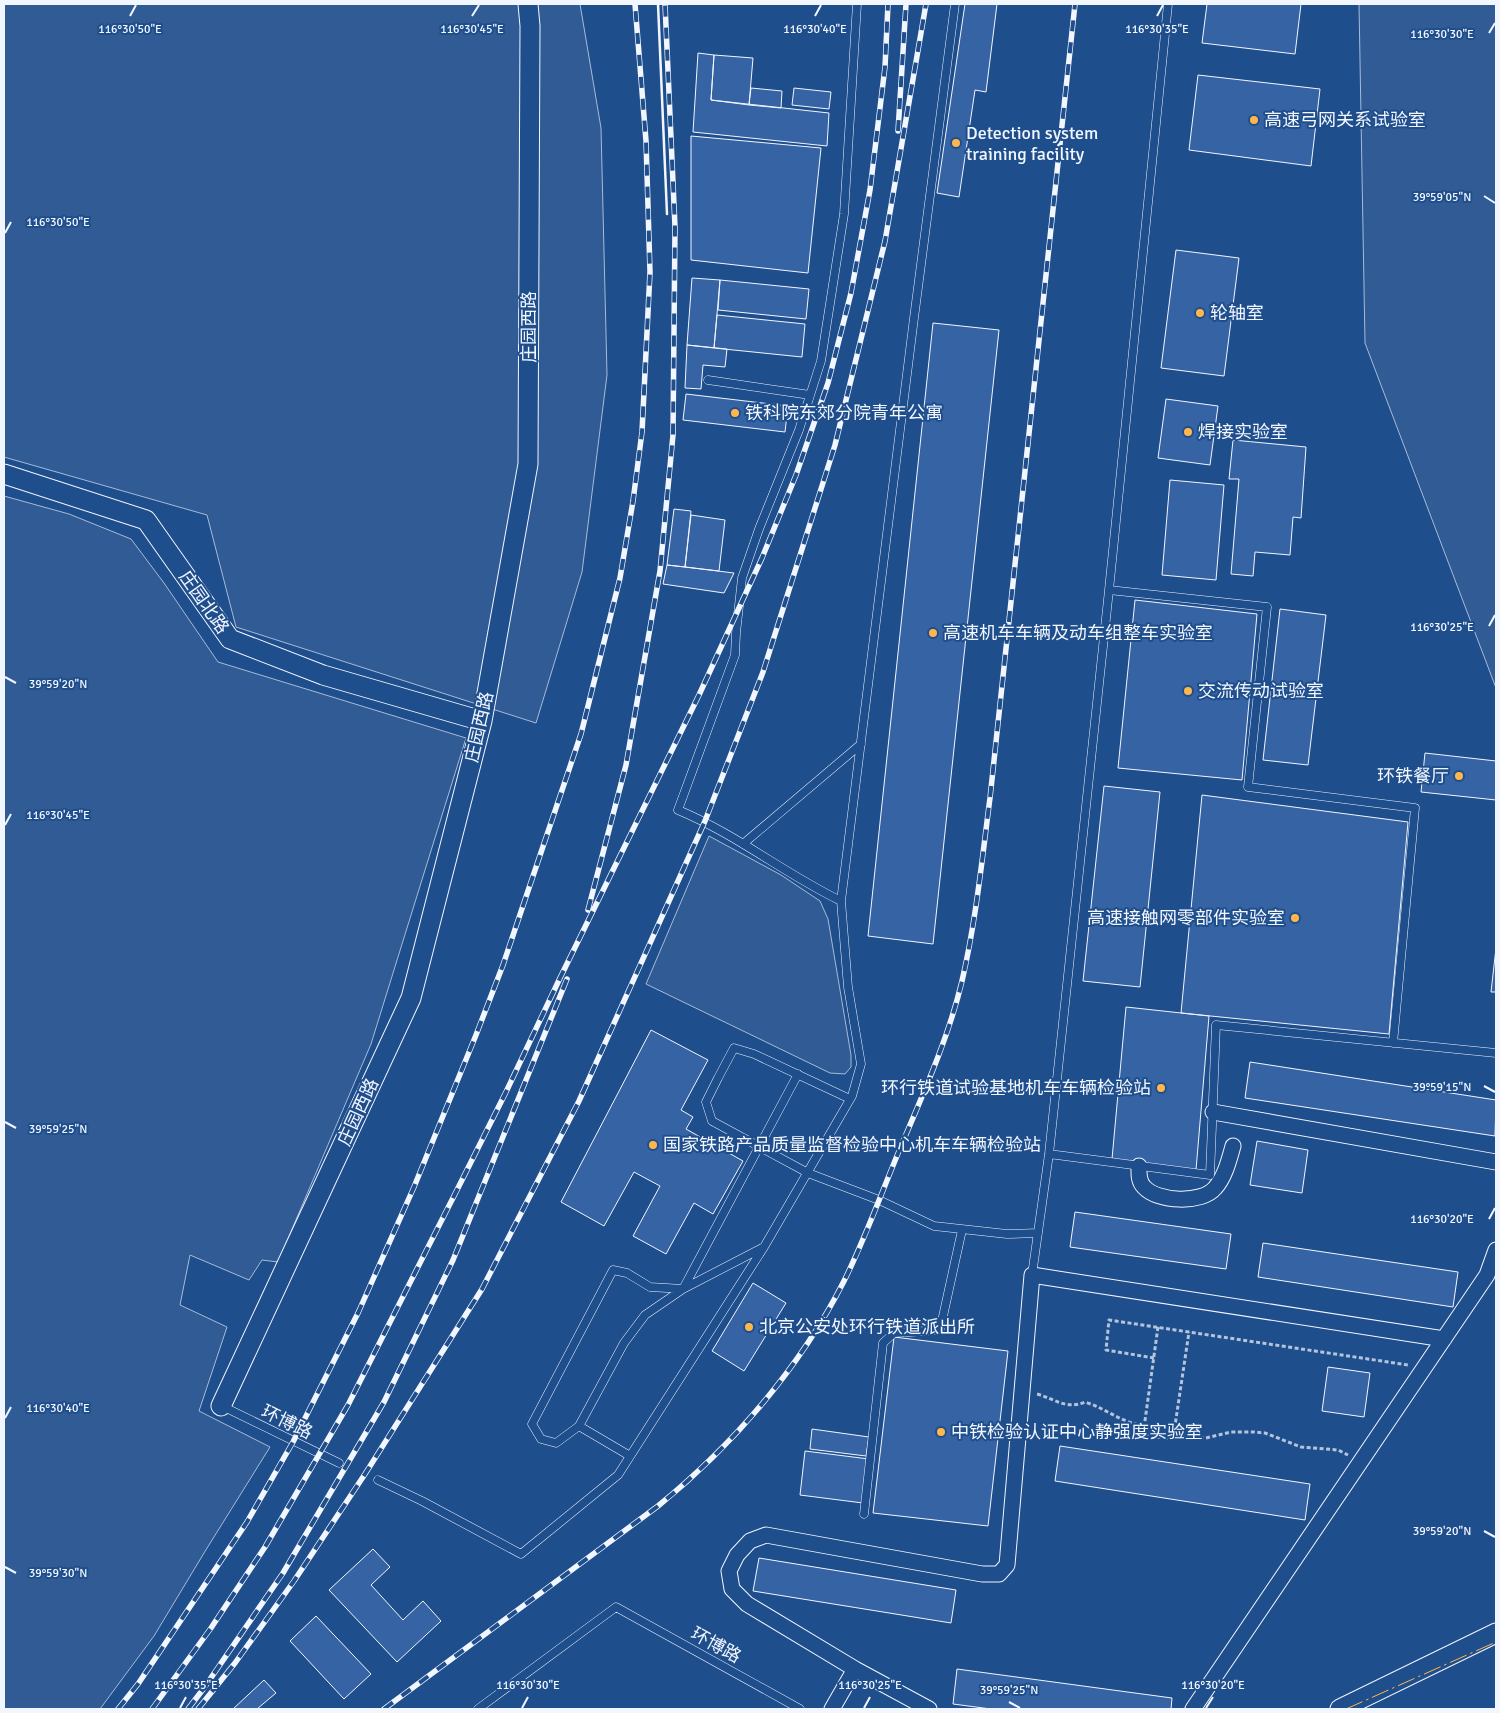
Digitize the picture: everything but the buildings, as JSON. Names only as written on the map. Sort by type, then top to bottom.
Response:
[{"type":"street","name":"庄园西路","points":[[221,1406],[411,998],[482,721],[528,464],[530,26],[528,4]]},
{"type":"street","name":"庄园北路","points":[[4,474],[146,520],[230,639],[323,675],[482,721]]},
{"type":"street","points":[[1213,1112],[1496,1162]]},
{"type":"street","points":[[1139,1166],[1138,1177],[1144,1187],[1157,1196],[1187,1200],[1214,1190],[1223,1176],[1233,1146]]},
{"type":"street","points":[[1194,1709],[1487,1275],[1496,1250]]},
{"type":"street","points":[[929,1709],[855,1669],[747,1604],[732,1589],[729,1571],[737,1555],[750,1541],[766,1535],[982,1574],[998,1574],[1007,1565],[1032,1275],[1444,1339]]},
{"type":"street","points":[[1340,1709],[1496,1632]]},
{"type":"street","points":[[832,1709],[855,1669]]},
{"type":"lane","points":[[841,902],[812,887],[705,821],[678,810],[735,655],[742,578],[759,529],[799,430],[821,361],[844,214],[857,4]]},
{"type":"lane","points":[[378,1480],[422,1501],[520,1554],[618,1475],[764,1247],[850,1099],[861,1064],[848,987],[841,902],[955,4]]},
{"type":"lane","points":[[1032,1275],[1049,1154],[1109,590],[1168,4]]},
{"type":"lane","points":[[708,380],[810,395]]},
{"type":"lane","points":[[1109,590],[1267,607],[1248,787],[1415,808],[1394,1043]]},
{"type":"lane","points":[[743,844],[861,744]]},
{"type":"lane","points":[[1049,1154],[1210,1175],[1216,1025],[1496,1053]]},
{"type":"lane","points":[[850,1099],[754,1054],[734,1048],[706,1102],[712,1121],[759,1147],[808,1173],[879,1200],[934,1226],[1007,1234],[1038,1233]]},
{"type":"lane","points":[[683,1289],[798,1074]]},
{"type":"lane","points":[[864,1514],[883,1343],[894,1333],[940,1330],[962,1230]]},
{"type":"lane","points":[[683,1289],[650,1287],[627,1273],[613,1270],[532,1424],[541,1439],[556,1443],[579,1426],[624,1343],[645,1315],[683,1289],[764,1247]]},
{"type":"lane","name":"环博路","points":[[221,1406],[339,1463]]},
{"type":"lane","points":[[579,1426],[630,1456]]},
{"type":"lane","name":"环博路","points":[[478,1709],[616,1607],[800,1709]]},
{"type":"path","points":[[1154,1358],[1106,1350],[1109,1320],[1424,1368]]},
{"type":"path","points":[[1158,1327],[1143,1435],[1173,1439],[1189,1332]]},
{"type":"path","points":[[1022,1390],[1050,1397],[1064,1405],[1077,1405],[1085,1402],[1098,1406],[1131,1424],[1144,1426]]},
{"type":"path","points":[[1174,1434],[1191,1438],[1206,1438],[1230,1432],[1260,1433],[1301,1447],[1338,1450],[1360,1463]]},
{"type":"shaded area","points":[[4,4],[580,4],[601,128],[607,375],[582,572],[536,723],[236,627],[207,515],[4,457]]},
{"type":"shaded area","points":[[1359,4],[1496,4],[1496,688],[1365,343]]},
{"type":"shaded area","points":[[4,496],[69,514],[131,539],[164,583],[218,662],[466,738],[371,1044],[278,1262],[262,1260],[249,1280],[190,1255],[180,1305],[227,1327],[199,1411],[270,1447],[154,1636],[100,1709],[4,1709]]},
{"type":"shaded area","points":[[709,836],[781,875],[820,901],[828,919],[851,1055],[851,1067],[845,1074],[830,1073],[646,984]]},
{"type":"railway","points":[[118,1709],[138,1684],[247,1522],[293,1442],[358,1313],[414,1187],[503,965],[581,734],[620,578],[642,432],[650,272],[646,141],[635,4]]},
{"type":"railway","points":[[588,910],[626,765],[660,571],[673,435],[675,227],[665,4]]},
{"type":"railway","points":[[152,1709],[211,1628],[265,1547],[348,1405],[506,1092],[699,695],[762,558],[796,475],[828,383],[851,293],[870,190],[885,67],[888,4]]},
{"type":"railway","points":[[898,131],[906,4]]},
{"type":"railway","points":[[198,1709],[235,1663],[294,1581],[365,1474],[482,1289],[579,1101],[705,821],[763,672],[835,445],[885,241],[926,4]]},
{"type":"railway","points":[[384,1709],[658,1506],[713,1457],[763,1403],[807,1344],[844,1281],[866,1233],[925,1089],[942,1046],[962,981],[978,890],[990,798],[1075,4]]},
{"type":"railway","points":[[188,1709],[283,1573],[384,1402],[453,1260],[567,979]]},
{"type":"wall","points":[[658,4],[667,214]]},
{"type":"power","points":[[1346,1709],[1496,1642]]},
{"type":"place","name":"高速弓网关系试验室","points":[[1254,120]]},
{"type":"place","name":"Detection system training facility","points":[[956,143]]},
{"type":"place","name":"轮轴室","points":[[1200,313]]},
{"type":"place","name":"铁科院东郊分院青年公寓","points":[[735,413]]},
{"type":"place","name":"焊接实验室","points":[[1188,432]]},
{"type":"place","name":"高速机车车辆及动车组整车实验室","points":[[933,633]]},
{"type":"place","name":"交流传动试验室","points":[[1188,691]]},
{"type":"place","name":"环铁餐厅","points":[[1459,776]]},
{"type":"place","name":"高速接触网零部件实验室","points":[[1295,918]]},
{"type":"place","name":"环行铁道试验基地机车车辆检验站","points":[[1161,1088]]},
{"type":"place","name":"国家铁路产品质量监督检验中心机车车辆检验站","points":[[653,1145]]},
{"type":"place","name":"北京公安处环行铁道派出所","points":[[749,1327]]},
{"type":"place","name":"中铁检验认证中心静强度实验室","points":[[941,1432]]}]
